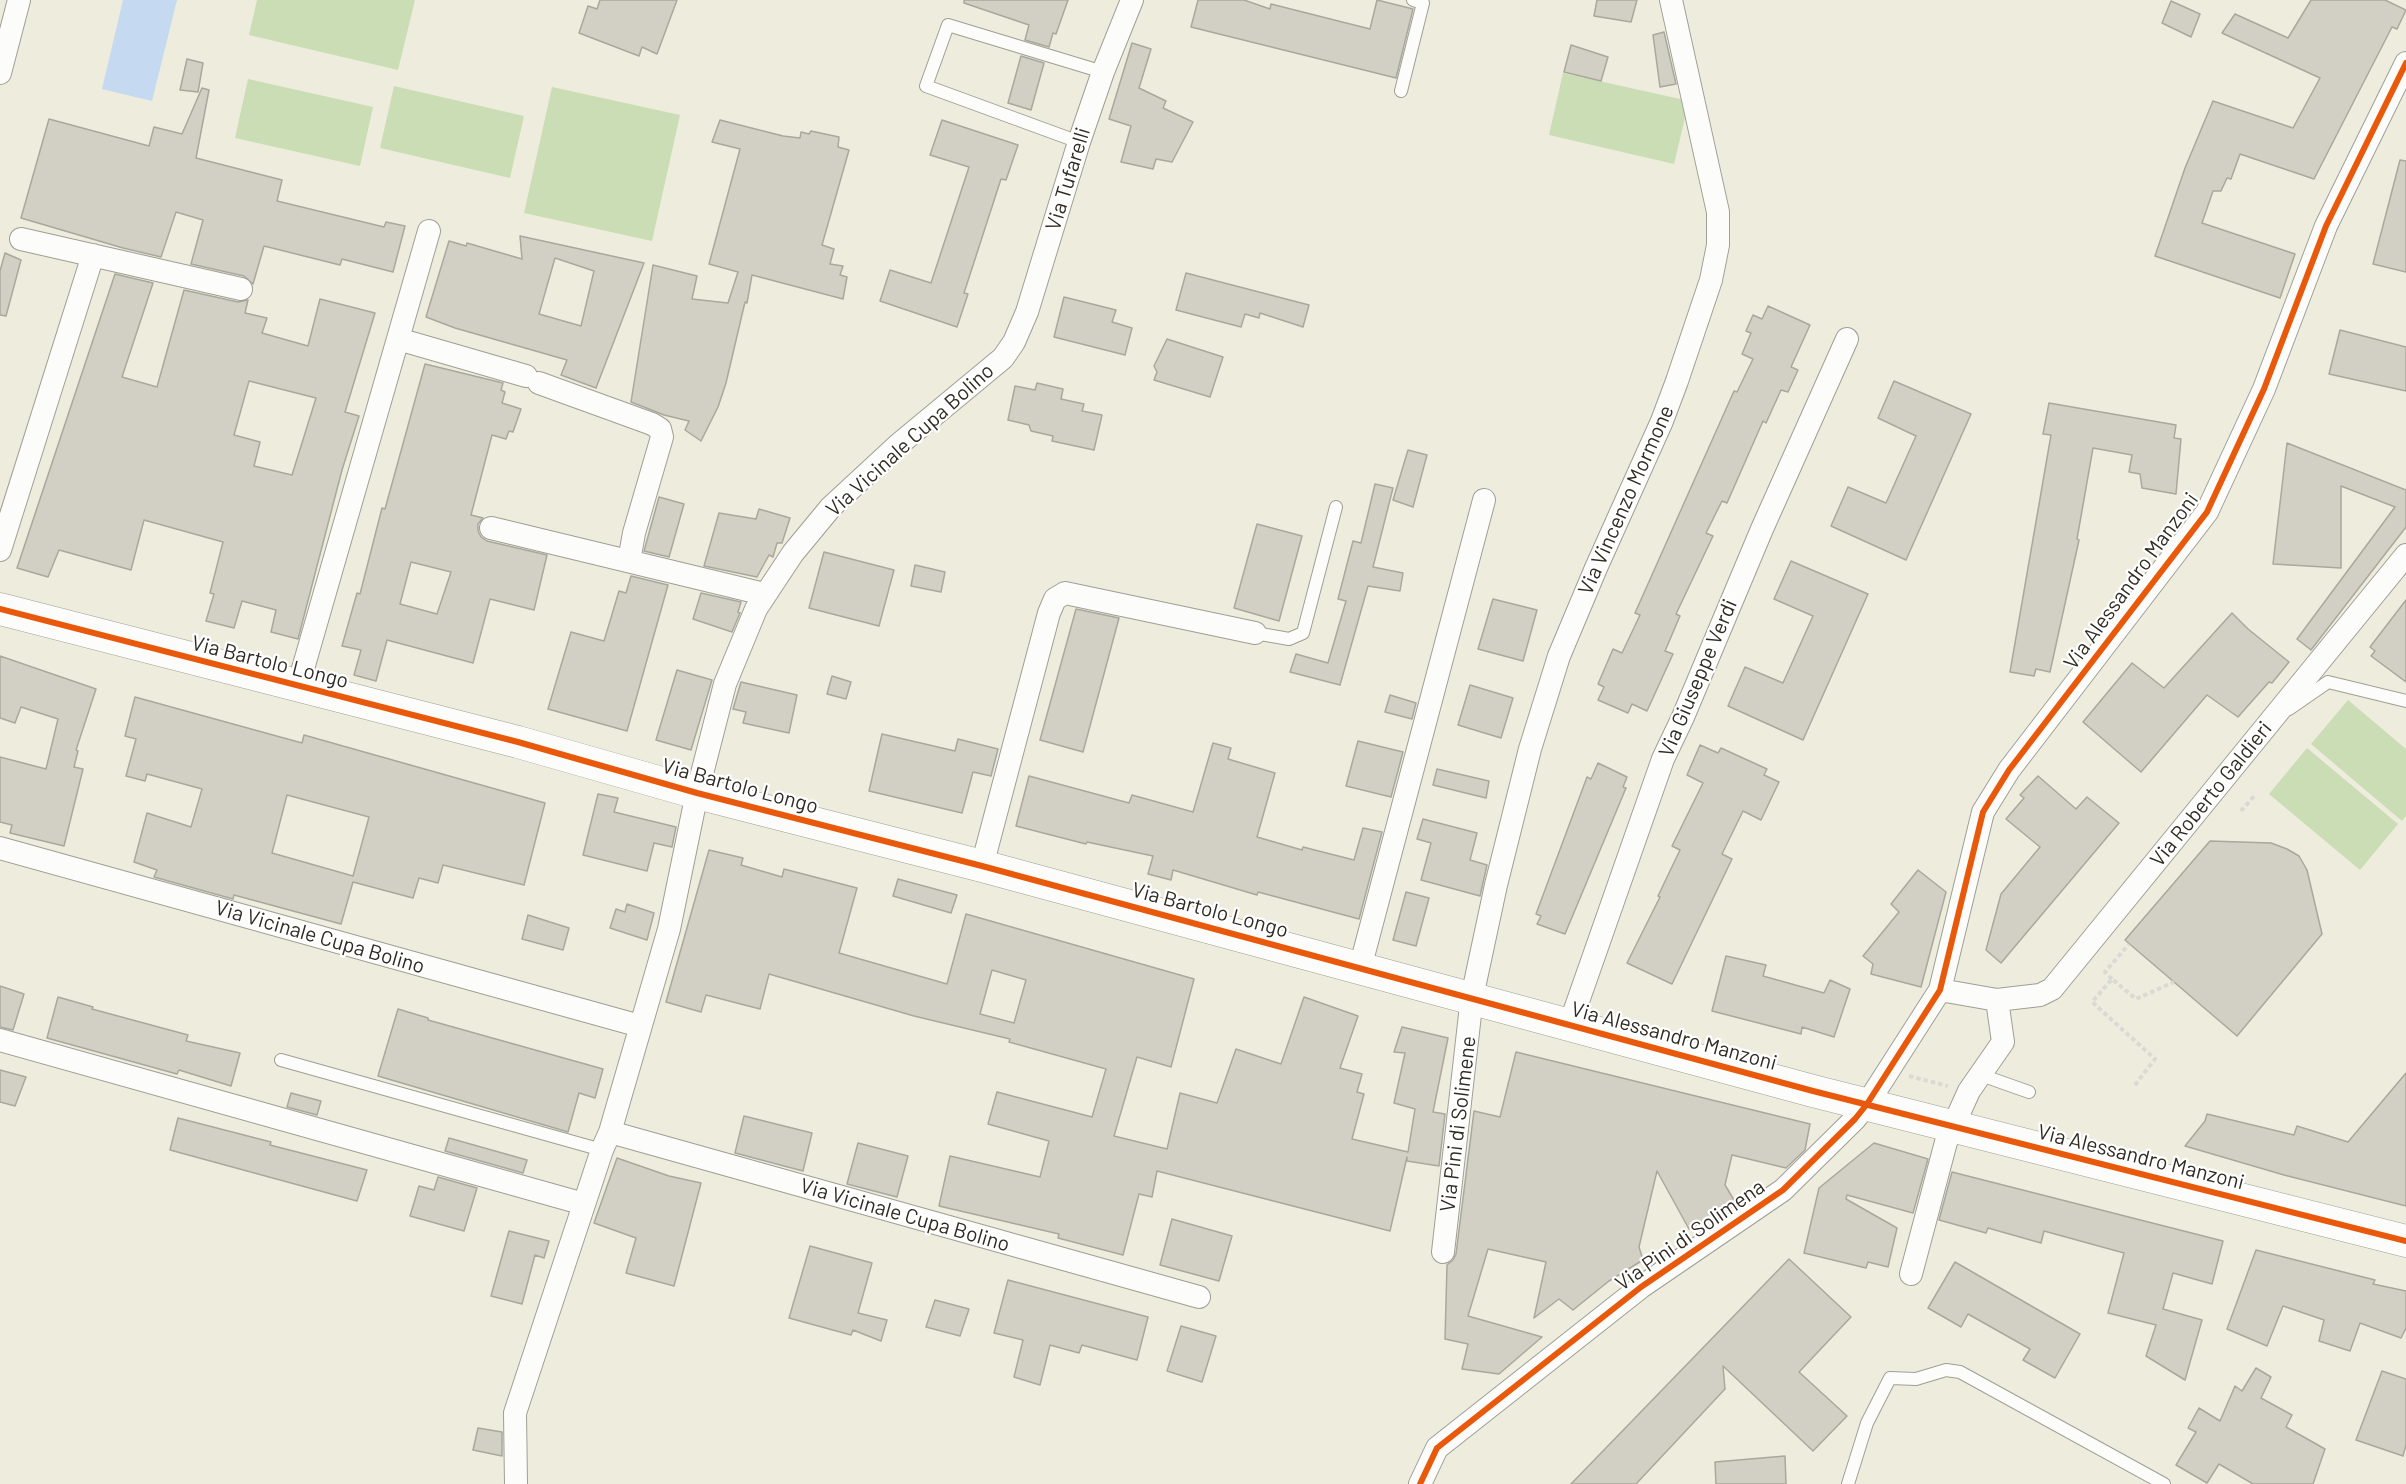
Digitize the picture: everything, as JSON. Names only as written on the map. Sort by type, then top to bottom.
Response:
[{"type":"street","points":[[0,73],[19,0]]},
{"type":"street","name":"Via Tufarelli","points":[[1003,358],[1014,342],[1027,312],[1079,142],[1103,72],[1132,0]]},
{"type":"street","name":"Via Vincenzo Mormone","points":[[1472,997],[1518,794],[1559,656],[1662,421],[1711,280],[1718,245],[1718,212],[1671,0]]},
{"type":"street","name":"Via Alessandro Manzoni","points":[[1868,1104],[1940,990],[1983,812],[2009,770],[2207,512],[2264,389],[2326,226],[2406,63]]},
{"type":"street","points":[[298,686],[429,231]]},
{"type":"street","points":[[21,239],[241,289]]},
{"type":"street","points":[[0,550],[93,255]]},
{"type":"street","points":[[398,339],[533,379],[660,429],[662,437],[634,533],[629,561]]},
{"type":"street","name":"Via Giuseppe Verdi","points":[[1570,1024],[1663,759],[1847,339]]},
{"type":"street","name":"Via Vicinale Cupa Bolino","points":[[516,1484],[515,1413],[606,1141],[669,929],[697,793],[725,684],[739,645],[764,594],[804,538],[831,507],[898,445],[1003,358]]},
{"type":"street","points":[[1360,968],[1484,500]]},
{"type":"street","points":[[491,528],[764,594]]},
{"type":"street","name":"Via Roberto Galdieri","points":[[1997,1000],[2040,995],[2052,989],[2406,555]]},
{"type":"street","points":[[982,866],[1049,613],[1055,599],[1065,593],[1255,633]]},
{"type":"street","name":"Via Bartolo Longo","points":[[0,609],[518,742],[697,793],[982,866],[1472,997]]},
{"type":"street","name":"Via Vicinale Cupa Bolino","points":[[0,848],[640,1026]]},
{"type":"street","points":[[1911,1274],[1946,1142],[1969,1091],[2003,1042],[1997,1000],[1940,990]]},
{"type":"street","name":"Via Alessandro Manzoni","points":[[1472,997],[1868,1104],[2406,1241]]},
{"type":"street","name":"Via Pini di Solimene","points":[[1443,1252],[1472,997]]},
{"type":"street","points":[[0,1040],[582,1210]]},
{"type":"street","points":[[0,1054],[582,1210]]},
{"type":"street","name":"Via Pini di Solimena","points":[[1420,1484],[1437,1448],[1641,1287],[1783,1190],[1868,1104]]},
{"type":"street","name":"Via Vicinale Cupa Bolino","points":[[606,1141],[1199,1297]]},
{"type":"lane","points":[[1401,91],[1423,3],[1413,0]]},
{"type":"lane","points":[[1079,142],[926,86],[948,25],[1103,72]]},
{"type":"lane","points":[[1255,633],[1289,639],[1303,633],[1336,507]]},
{"type":"lane","points":[[2266,726],[2328,682],[2406,701]]},
{"type":"lane","points":[[281,1060],[606,1141]]},
{"type":"lane","points":[[1981,1075],[2030,1092]]},
{"type":"lane","points":[[1848,1484],[1867,1423],[1890,1378],[1916,1379],[1946,1370],[1960,1372],[2164,1484]]},
{"type":"path","points":[[2241,811],[2255,795]]},
{"type":"path","points":[[2129,944],[2105,972],[2112,979],[2136,999],[2174,982]]},
{"type":"path","points":[[2112,979],[2092,1002],[2155,1059],[2135,1085]]},
{"type":"path","points":[[1902,1074],[1957,1088]]},
{"type":"green space","points":[[257,0],[415,0],[398,70],[249,35]]},
{"type":"green space","points":[[1563,73],[1689,101],[1674,164],[1549,135]]},
{"type":"green space","points":[[248,79],[373,107],[360,166],[235,138]]},
{"type":"green space","points":[[394,86],[524,116],[510,178],[380,148]]},
{"type":"green space","points":[[552,87],[680,115],[652,241],[524,213]]},
{"type":"green space","points":[[2348,700],[2406,749],[2406,816],[2402,821],[2311,744]]},
{"type":"green space","points":[[2307,748],[2398,824],[2360,870],[2269,794]]},
{"type":"water","points":[[123,0],[177,0],[152,101],[102,89]]},
{"type":"building","points":[[600,0],[677,0],[657,54],[642,47],[639,56],[579,33],[588,6],[597,9]]},
{"type":"building","points":[[964,0],[1068,0],[1049,47],[1025,40],[1029,25],[964,3]]},
{"type":"building","points":[[1198,0],[1244,0],[1270,9],[1271,4],[1370,29],[1377,0],[1413,9],[1396,78],[1191,27]]},
{"type":"building","points":[[1597,0],[1637,0],[1631,22],[1594,16]]},
{"type":"building","points":[[2311,0],[2385,0],[2406,10],[2397,29],[2392,27],[2314,179],[2240,154],[2231,179],[2227,178],[2221,191],[2213,191],[2202,223],[2295,254],[2280,298],[2155,256],[2185,168],[2213,101],[2293,128],[2320,78],[2222,33],[2235,14],[2288,38]]},
{"type":"building","points":[[2171,1],[2200,14],[2191,37],[2162,23]]},
{"type":"building","points":[[1664,32],[1676,84],[1660,87],[1653,35]]},
{"type":"building","points":[[1132,43],[1151,49],[1139,88],[1166,101],[1163,108],[1193,122],[1172,162],[1156,159],[1153,169],[1121,162],[1131,126],[1109,119]]},
{"type":"building","points":[[1571,45],[1608,57],[1601,81],[1564,72]]},
{"type":"building","points":[[1021,56],[1044,63],[1031,110],[1008,103]]},
{"type":"building","points":[[187,59],[203,63],[198,92],[180,90]]},
{"type":"building","points":[[202,88],[209,90],[196,158],[282,180],[277,201],[384,227],[386,222],[405,226],[393,272],[342,259],[340,265],[264,246],[253,284],[244,276],[191,264],[203,220],[176,212],[161,257],[21,218],[49,119],[149,146],[154,127],[182,134]]},
{"type":"building","points":[[720,120],[783,136],[800,138],[801,132],[809,134],[811,131],[839,137],[838,147],[849,150],[822,245],[834,249],[830,264],[843,266],[840,275],[847,277],[843,299],[752,275],[726,383],[718,407],[701,441],[685,430],[689,421],[664,415],[631,402],[653,265],[697,276],[692,299],[728,303],[738,272],[709,264],[740,149],[712,142]]},
{"type":"building","points":[[942,120],[1018,145],[1006,180],[1001,179],[964,293],[968,294],[957,327],[880,301],[890,270],[931,283],[969,167],[930,155]]},
{"type":"building","points":[[2400,160],[2406,161],[2406,272],[2373,264]]},
{"type":"building","points":[[520,236],[644,263],[596,388],[561,375],[567,360],[455,328],[426,317],[449,241],[466,246],[467,243],[522,259]],"holes":[[[555,258],[594,271],[581,326],[539,314]]]},
{"type":"building","points":[[5,253],[21,260],[6,316],[0,315],[0,271]]},
{"type":"building","points":[[1186,273],[1309,305],[1303,327],[1260,313],[1259,318],[1245,314],[1241,327],[1176,310]]},
{"type":"building","points":[[115,274],[153,283],[122,377],[157,387],[184,290],[238,302],[248,300],[245,313],[267,318],[262,333],[308,346],[320,299],[375,313],[345,412],[359,416],[342,470],[298,639],[271,632],[276,610],[242,601],[234,628],[206,621],[214,594],[210,593],[223,542],[144,520],[131,570],[59,550],[48,577],[17,568]],"holes":[[[249,381],[316,398],[292,475],[254,466],[260,442],[234,435]]]},
{"type":"building","points":[[1064,297],[1116,310],[1112,322],[1132,328],[1125,355],[1054,337]]},
{"type":"building","points":[[1768,306],[1810,325],[1791,367],[1798,370],[1788,392],[1781,390],[1766,423],[1763,421],[1727,503],[1722,501],[1706,533],[1713,536],[1676,614],[1680,616],[1665,651],[1673,654],[1647,711],[1632,704],[1628,713],[1598,700],[1604,687],[1598,684],[1613,649],[1622,653],[1640,615],[1635,613],[1734,391],[1737,392],[1753,359],[1742,354],[1751,333],[1746,331],[1753,315],[1762,319]]},
{"type":"building","points":[[2340,330],[2406,347],[2406,391],[2329,374]]},
{"type":"building","points":[[1167,339],[1223,357],[1210,397],[1154,380],[1157,372],[1154,366]]},
{"type":"building","points":[[425,364],[503,383],[501,390],[505,392],[502,403],[521,409],[513,432],[509,431],[506,439],[492,435],[471,515],[483,518],[478,524],[478,531],[487,541],[547,555],[534,610],[490,599],[473,663],[387,640],[376,681],[354,675],[361,650],[342,646],[357,593],[360,594],[382,508],[385,509]],"holes":[[[411,562],[451,572],[437,614],[400,604]]]},
{"type":"building","points":[[1894,381],[1971,414],[1906,560],[1831,526],[1848,487],[1886,503],[1916,436],[1878,418]]},
{"type":"building","points":[[1037,383],[1063,389],[1061,399],[1084,404],[1082,411],[1102,415],[1094,450],[1052,441],[1053,436],[1031,431],[1029,425],[1008,420],[1015,386],[1035,390]]},
{"type":"building","points":[[2049,403],[2176,425],[2174,438],[2181,439],[2176,494],[2142,488],[2140,474],[2129,472],[2132,455],[2093,448],[2077,539],[2079,540],[2050,672],[2036,669],[2034,676],[2010,672],[2051,435],[2043,434]]},
{"type":"building","points":[[2287,443],[2406,490],[2406,527],[2311,650],[2297,639],[2395,507],[2341,486],[2341,568],[2273,564]]},
{"type":"building","points":[[1408,450],[1427,455],[1413,507],[1393,500]]},
{"type":"building","points":[[1375,484],[1393,488],[1373,567],[1403,573],[1400,591],[1368,586],[1340,685],[1290,672],[1296,654],[1328,663],[1346,601],[1338,599],[1353,541],[1361,543]]},
{"type":"building","points":[[659,497],[684,504],[669,557],[644,551]]},
{"type":"building","points":[[759,509],[790,518],[782,543],[777,543],[773,557],[769,555],[757,577],[704,566],[719,513],[756,519]]},
{"type":"building","points":[[1257,524],[1302,536],[1279,621],[1234,608]]},
{"type":"building","points":[[824,552],[894,570],[879,626],[809,608]]},
{"type":"building","points":[[1791,561],[1868,594],[1803,740],[1728,706],[1745,667],[1783,683],[1813,616],[1774,599]]},
{"type":"building","points":[[915,565],[945,572],[941,592],[911,586]]},
{"type":"building","points":[[631,576],[668,585],[627,731],[548,709],[571,632],[604,641],[619,591],[626,593]]},
{"type":"building","points":[[701,593],[741,602],[738,612],[740,613],[732,632],[693,619]]},
{"type":"building","points":[[1493,599],[1537,610],[1523,661],[1478,649]]},
{"type":"building","points":[[2406,600],[2406,682],[2371,656],[2375,651],[2370,647]]},
{"type":"building","points":[[1076,609],[1119,618],[1083,752],[1040,740]]},
{"type":"building","points":[[2232,613],[2289,662],[2272,683],[2269,682],[2238,717],[2207,695],[2141,772],[2083,722],[2132,663],[2164,688]]},
{"type":"building","points":[[0,656],[96,689],[76,750],[78,751],[74,767],[83,769],[64,846],[10,833],[12,825],[0,822],[0,757],[46,769],[58,719],[21,707],[15,723],[0,718]]},
{"type":"building","points":[[677,670],[712,680],[691,750],[656,740]]},
{"type":"building","points":[[832,676],[851,682],[846,699],[827,694]]},
{"type":"building","points":[[741,682],[797,695],[789,733],[743,723],[746,712],[733,709]]},
{"type":"building","points":[[1470,685],[1513,698],[1501,738],[1458,725]]},
{"type":"building","points":[[1390,695],[1416,703],[1412,719],[1385,712]]},
{"type":"building","points":[[135,697],[302,743],[304,735],[545,803],[524,885],[443,865],[438,883],[419,878],[413,898],[353,882],[341,924],[234,895],[233,899],[154,877],[157,870],[134,862],[147,813],[191,827],[202,789],[147,774],[145,781],[126,776],[136,739],[125,736]],"holes":[[[287,795],[369,817],[353,876],[272,853]]]},
{"type":"building","points":[[882,734],[955,751],[958,739],[998,749],[991,776],[973,772],[962,813],[869,791]]},
{"type":"building","points":[[1358,741],[1403,752],[1391,797],[1346,786]]},
{"type":"building","points":[[1213,743],[1231,748],[1228,759],[1275,773],[1257,837],[1302,850],[1303,847],[1354,860],[1363,828],[1382,832],[1359,919],[1258,892],[1257,895],[1173,870],[1171,880],[1148,874],[1153,856],[1087,842],[1086,844],[1016,826],[1029,776],[1129,803],[1132,795],[1193,812]]},
{"type":"building","points":[[1700,745],[1718,753],[1721,748],[1767,769],[1764,775],[1779,782],[1761,820],[1743,811],[1722,854],[1732,859],[1672,984],[1627,963],[1660,897],[1658,896],[1680,850],[1672,846],[1703,783],[1687,775]]},
{"type":"building","points":[[1598,763],[1627,777],[1623,787],[1626,788],[1565,934],[1537,924],[1541,916],[1536,914],[1587,777],[1591,779]]},
{"type":"building","points":[[1437,769],[1489,781],[1486,798],[1433,785]]},
{"type":"building","points":[[2038,776],[2076,809],[2087,797],[2119,823],[2001,963],[1986,950],[2001,894],[2040,847],[2006,819],[2024,798],[2020,795]]},
{"type":"building","points":[[598,794],[618,798],[614,812],[676,827],[672,847],[654,843],[647,871],[583,855]]},
{"type":"building","points":[[1423,819],[1477,833],[1470,860],[1487,865],[1480,896],[1421,880],[1431,843],[1417,839]]},
{"type":"building","points":[[2210,841],[2271,843],[2299,856],[2307,870],[2322,934],[2237,1036],[2125,940]]},
{"type":"building","points":[[709,850],[743,858],[741,865],[782,877],[784,869],[857,888],[839,953],[947,984],[966,914],[1194,979],[1171,1067],[1137,1057],[1114,1136],[1167,1149],[1180,1093],[1217,1103],[1236,1049],[1281,1064],[1304,997],[1358,1016],[1340,1068],[1362,1074],[1357,1092],[1364,1094],[1352,1139],[1408,1152],[1415,1109],[1394,1103],[1405,1053],[1394,1052],[1402,1027],[1448,1038],[1433,1112],[1445,1114],[1439,1166],[1407,1161],[1407,1157],[1390,1231],[1157,1171],[1152,1197],[1139,1194],[1123,1255],[1058,1238],[1059,1234],[939,1206],[950,1156],[1040,1177],[1049,1141],[988,1124],[997,1092],[1092,1117],[1106,1069],[1009,1042],[1010,1039],[914,1016],[769,974],[760,1009],[706,995],[701,1012],[666,1002]],"holes":[[[992,970],[1026,980],[1014,1023],[980,1014]]]},
{"type":"building","points":[[1918,870],[1946,892],[1921,987],[1871,974],[1873,964],[1863,956],[1899,912],[1891,904]]},
{"type":"building","points":[[898,879],[957,895],[951,913],[893,896]]},
{"type":"building","points":[[1406,892],[1429,898],[1416,946],[1393,940]]},
{"type":"building","points":[[627,904],[654,913],[647,940],[610,928],[616,909],[625,912]]},
{"type":"building","points":[[528,915],[569,928],[563,950],[522,939]]},
{"type":"building","points":[[1726,956],[1766,965],[1763,976],[1824,993],[1830,980],[1850,989],[1834,1037],[1802,1027],[1801,1034],[1712,1011]]},
{"type":"building","points":[[0,986],[24,994],[13,1030],[0,1027]]},
{"type":"building","points":[[58,997],[93,1007],[92,1009],[188,1035],[186,1041],[240,1053],[231,1086],[179,1070],[177,1074],[47,1038]]},
{"type":"building","points":[[398,1009],[428,1018],[428,1020],[603,1069],[595,1098],[579,1093],[568,1132],[378,1076]]},
{"type":"building","points":[[1516,1052],[1810,1124],[1805,1150],[1786,1168],[1732,1155],[1725,1185],[1737,1205],[1689,1229],[1657,1171],[1639,1247],[1643,1260],[1609,1281],[1573,1310],[1559,1299],[1534,1318],[1546,1262],[1488,1249],[1468,1316],[1542,1337],[1499,1374],[1462,1369],[1468,1344],[1445,1339],[1447,1265],[1456,1254],[1474,1111],[1500,1117]]},
{"type":"building","points":[[0,1070],[26,1077],[15,1106],[0,1102]]},
{"type":"building","points":[[2406,1073],[2406,1206],[2284,1175],[2185,1146],[2205,1121],[2207,1114],[2294,1135],[2297,1126],[2348,1142]]},
{"type":"building","points":[[291,1093],[321,1101],[317,1115],[287,1107]]},
{"type":"building","points":[[744,1116],[812,1133],[803,1171],[735,1153]]},
{"type":"building","points":[[178,1118],[367,1170],[357,1201],[170,1150]]},
{"type":"building","points":[[449,1138],[527,1160],[523,1173],[445,1151]]},
{"type":"building","points":[[858,1143],[908,1156],[897,1197],[847,1184]]},
{"type":"building","points":[[1874,1143],[1928,1159],[1913,1213],[1847,1195],[1846,1199],[1897,1228],[1888,1267],[1868,1262],[1866,1268],[1804,1253],[1819,1188]]},
{"type":"building","points":[[617,1158],[669,1176],[701,1183],[674,1286],[626,1273],[636,1238],[594,1223]]},
{"type":"building","points":[[1952,1172],[2223,1241],[2212,1284],[2173,1273],[2163,1309],[2202,1320],[2185,1380],[2146,1356],[2156,1325],[2108,1313],[2124,1253],[2044,1231],[2041,1243],[1988,1228],[1986,1233],[1939,1220]]},
{"type":"building","points":[[438,1177],[477,1188],[464,1231],[410,1216],[419,1186],[434,1190]]},
{"type":"building","points":[[1172,1219],[1232,1236],[1219,1281],[1160,1265]]},
{"type":"building","points":[[509,1231],[549,1241],[544,1258],[535,1255],[522,1304],[491,1296]]},
{"type":"building","points":[[810,1246],[872,1263],[858,1313],[887,1320],[881,1341],[853,1330],[851,1335],[789,1318]]},
{"type":"building","points":[[2256,1250],[2375,1280],[2373,1284],[2406,1291],[2406,1328],[2401,1338],[2360,1323],[2350,1351],[2319,1341],[2324,1320],[2283,1306],[2267,1346],[2227,1329]]},
{"type":"building","points":[[1789,1259],[1851,1317],[1799,1372],[1847,1416],[1813,1451],[1723,1366],[1725,1389],[1636,1484],[1571,1484]]},
{"type":"building","points":[[1955,1262],[2080,1334],[2055,1378],[2023,1360],[2030,1349],[1968,1314],[1961,1327],[1928,1308]]},
{"type":"building","points":[[1008,1280],[1148,1317],[1137,1360],[1082,1345],[1079,1353],[1050,1345],[1040,1385],[1014,1377],[1023,1340],[994,1333]]},
{"type":"building","points":[[935,1300],[969,1309],[960,1336],[926,1327]]},
{"type":"building","points":[[1181,1326],[1216,1336],[1202,1382],[1167,1371]]},
{"type":"building","points":[[2256,1368],[2271,1377],[2261,1398],[2292,1415],[2286,1427],[2325,1449],[2313,1484],[2253,1484],[2219,1464],[2207,1483],[2176,1465],[2196,1432],[2188,1428],[2199,1408],[2220,1421],[2235,1386],[2242,1391]]},
{"type":"building","points":[[2382,1371],[2406,1379],[2406,1445],[2403,1456],[2356,1440]]},
{"type":"building","points":[[478,1428],[502,1432],[502,1456],[473,1450]]},
{"type":"building","points":[[1785,1456],[1786,1484],[1716,1484],[1715,1462]]},
{"type":"cycle path","points":[[1420,1484],[1437,1448],[1641,1287],[1783,1190],[1855,1119],[1867,1104],[1940,990],[1983,812],[2009,770],[2207,512],[2264,389],[2326,226],[2406,63]]},
{"type":"cycle path","points":[[0,609],[518,742],[697,793],[982,866],[1813,1091],[2406,1241]]}]
